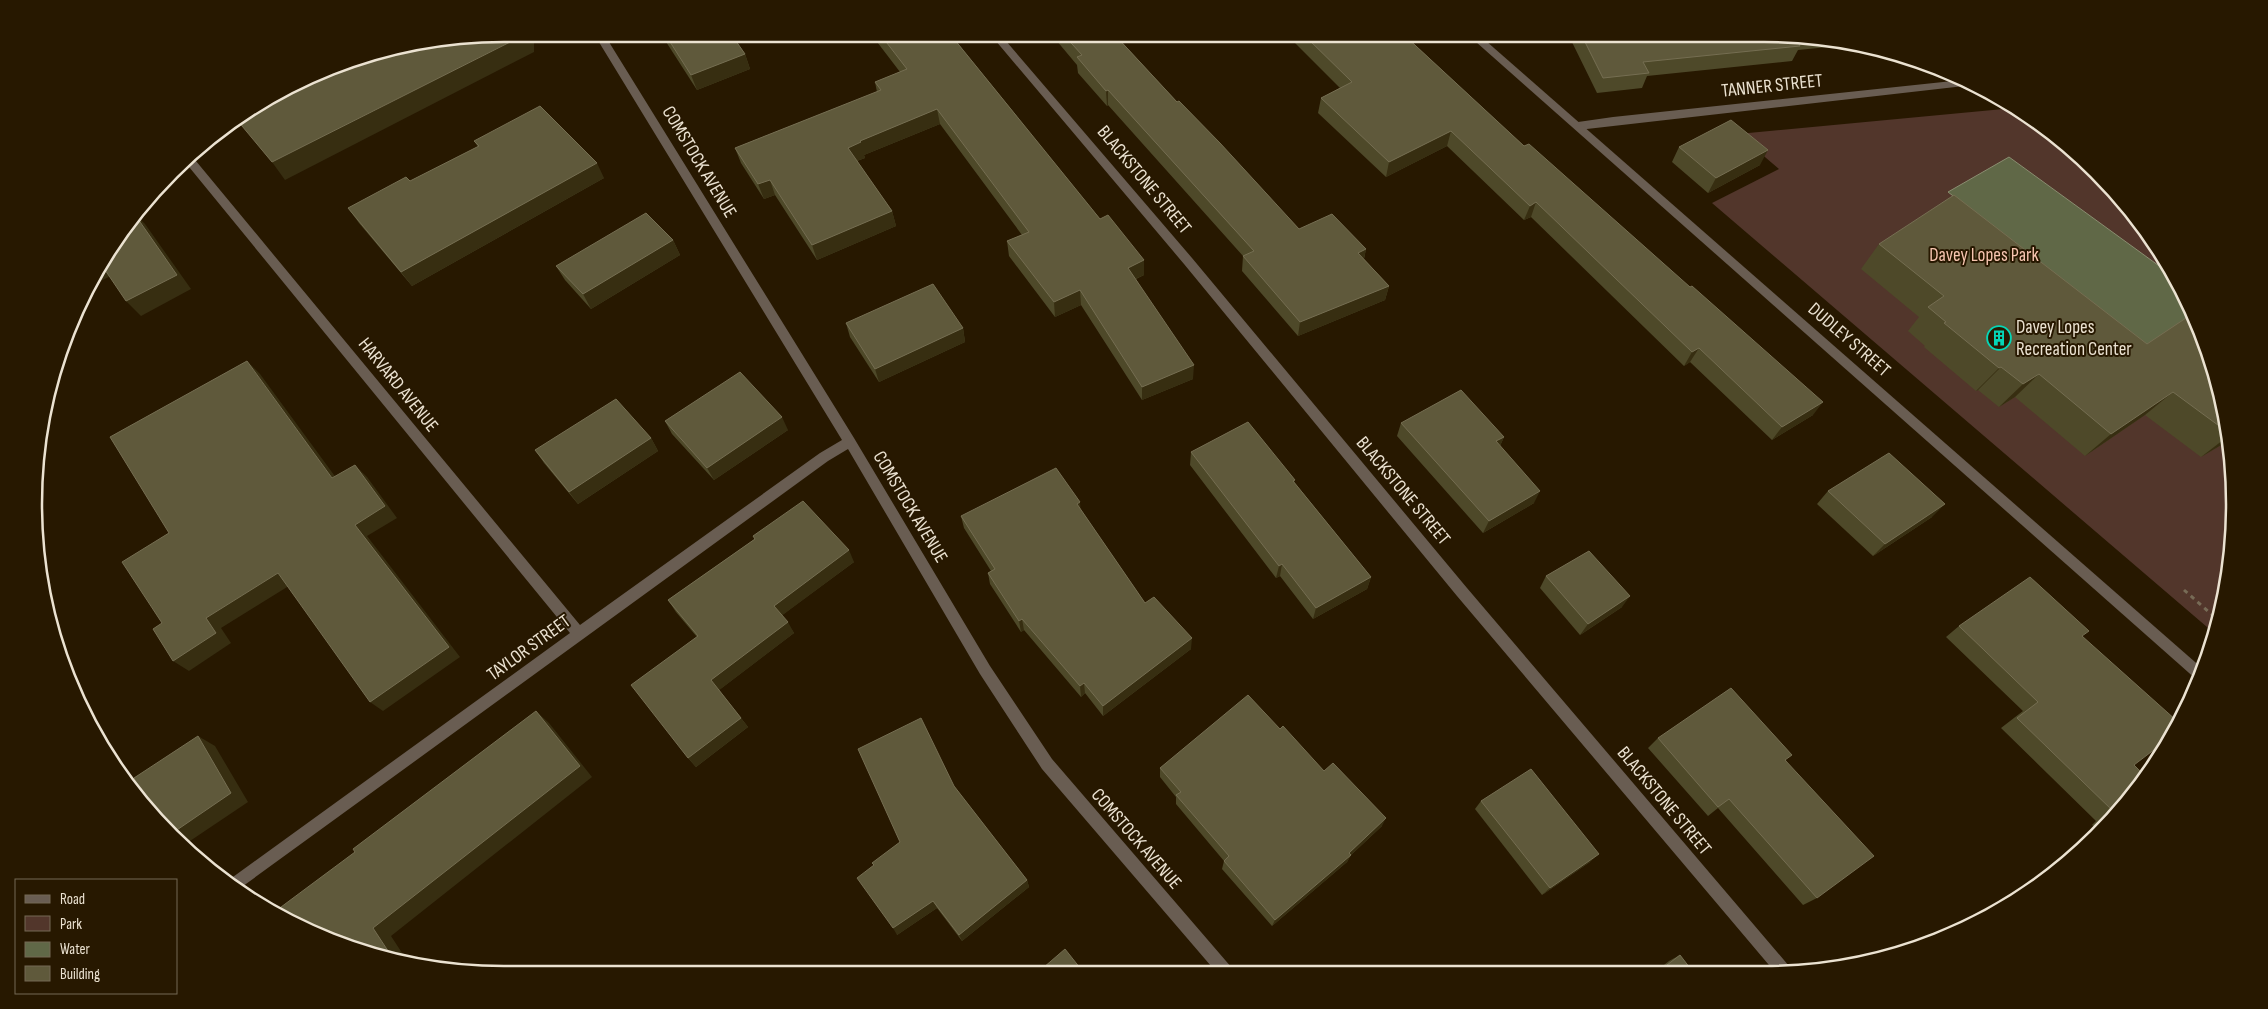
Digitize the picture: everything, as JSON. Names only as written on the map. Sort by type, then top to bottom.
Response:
[{"type":"street","name":"COMSTOCK AVENUE","points":[[604,42],[850,442],[985,670],[1047,764],[1220,966]]},
{"type":"street","name":"BLACKSTONE STREET","points":[[1001,42],[1188,261],[1462,592],[1780,966]]},
{"type":"street","name":"DUDLEY STREET","points":[[1481,42],[2194,670]]},
{"type":"street","name":"TANNER STREET","points":[[1578,126],[1614,120],[1955,84]]},
{"type":"street","name":"HARVARD AVENUE","points":[[193,164],[580,635]]},
{"type":"street","name":"TAYLOR STREET","points":[[237,881],[824,457],[850,442]]},
{"type":"path","points":[[2184,590],[2212,615]]},
{"type":"green space","name":"Davey Lopes Park","points":[[2003,109],[2045,138],[2068,157],[2111,200],[2148,248],[2178,300],[2201,356],[2217,414],[2225,474],[2225,535],[2217,595],[2209,628],[1712,203],[1779,169],[1738,134]]},
{"type":"water","points":[[2009,157],[2159,266],[2178,300],[2187,322],[2149,347],[1948,192]]},
{"type":"building","points":[[510,42],[272,162],[241,125],[273,104],[300,90],[356,67],[414,51],[474,43]]},
{"type":"building","points":[[670,42],[737,42],[745,54],[691,75]]},
{"type":"building","points":[[886,42],[956,42],[1100,219],[1108,215],[1144,260],[1128,268],[1194,365],[1142,387],[1080,290],[1054,302],[1007,241],[1029,232],[937,109],[860,141],[848,148],[892,211],[812,245],[770,180],[758,184],[735,148],[881,90],[875,82],[907,69]]},
{"type":"building","points":[[1070,42],[1121,42],[1177,102],[1179,101],[1220,143],[1299,229],[1332,214],[1366,249],[1358,253],[1389,286],[1300,322],[1243,256],[1254,251],[1108,90],[1106,91],[1077,57],[1082,55]]},
{"type":"building","points":[[1311,42],[1412,42],[1524,146],[1529,144],[1823,402],[1782,427],[1699,348],[1692,352],[1536,202],[1530,206],[1451,131],[1389,162],[1321,98],[1352,82]]},
{"type":"building","points":[[1585,42],[1764,42],[1799,43],[1800,46],[1643,62],[1649,73],[1603,78]]},
{"type":"building","points":[[540,106],[597,163],[401,272],[348,208],[406,177],[410,181],[479,146],[474,141]]},
{"type":"building","points":[[1731,120],[1768,150],[1716,178],[1679,147]]},
{"type":"building","name":"Davey Lopes Recreation Center","points":[[1954,195],[2147,344],[2186,318],[2210,385],[2219,426],[2173,392],[2111,434],[2039,374],[2023,384],[2001,367],[1999,368],[1944,323],[1946,322],[1928,307],[1944,296],[1879,244]]},
{"type":"building","points":[[646,213],[673,240],[583,294],[556,266]]},
{"type":"building","points":[[140,221],[177,275],[126,301],[106,271]]},
{"type":"building","points":[[933,284],[963,328],[875,369],[846,323]]},
{"type":"building","points":[[247,361],[332,478],[355,465],[385,506],[355,525],[449,647],[370,702],[278,573],[206,618],[216,633],[173,661],[153,629],[162,623],[122,562],[169,533],[110,437]]},
{"type":"building","points":[[740,372],[782,417],[707,468],[665,421]]},
{"type":"building","points":[[1461,390],[1504,437],[1496,441],[1540,491],[1489,521],[1401,423]]},
{"type":"building","points":[[616,399],[651,438],[569,492],[535,450]]},
{"type":"building","points":[[1248,422],[1371,577],[1316,608],[1282,564],[1279,566],[1191,452]]},
{"type":"building","points":[[1889,453],[1945,504],[1885,544],[1828,491]]},
{"type":"building","points":[[1056,468],[1080,502],[1077,504],[1145,603],[1154,597],[1192,638],[1103,706],[1084,683],[1080,686],[1022,619],[1019,621],[988,573],[995,569],[961,516]]},
{"type":"building","points":[[803,501],[849,550],[774,606],[788,622],[711,680],[741,718],[688,758],[631,685],[698,636],[668,600],[755,539],[753,536]]},
{"type":"building","points":[[1589,551],[1630,596],[1588,624],[1546,576]]},
{"type":"building","points":[[2030,577],[2089,631],[2082,636],[2173,718],[2156,748],[2134,765],[2140,771],[2111,809],[2017,718],[2038,702],[1959,626]]},
{"type":"building","points":[[1731,688],[1792,755],[1785,760],[1874,856],[1817,898],[1729,799],[1718,807],[1658,738]]},
{"type":"building","points":[[1248,695],[1280,729],[1283,726],[1324,771],[1333,763],[1386,818],[1349,853],[1351,855],[1275,920],[1224,861],[1229,856],[1176,795],[1181,792],[1160,768]]},
{"type":"building","points":[[536,711],[580,766],[373,928],[389,952],[328,931],[279,908],[355,852],[353,849]]},
{"type":"building","points":[[921,718],[954,786],[1027,880],[959,935],[933,901],[893,928],[857,878],[874,865],[872,863],[900,842],[858,749]]},
{"type":"building","points":[[198,736],[231,793],[177,830],[157,809],[134,778]]},
{"type":"building","points":[[1531,769],[1599,854],[1550,888],[1481,801]]},
{"type":"building","points":[[1065,949],[1078,966],[1045,966]]},
{"type":"building","points":[[1680,955],[1688,966],[1666,966]]},
{"type":"place","name":"Davey Lopes Recreation Center","points":[[1999,338]]}]
